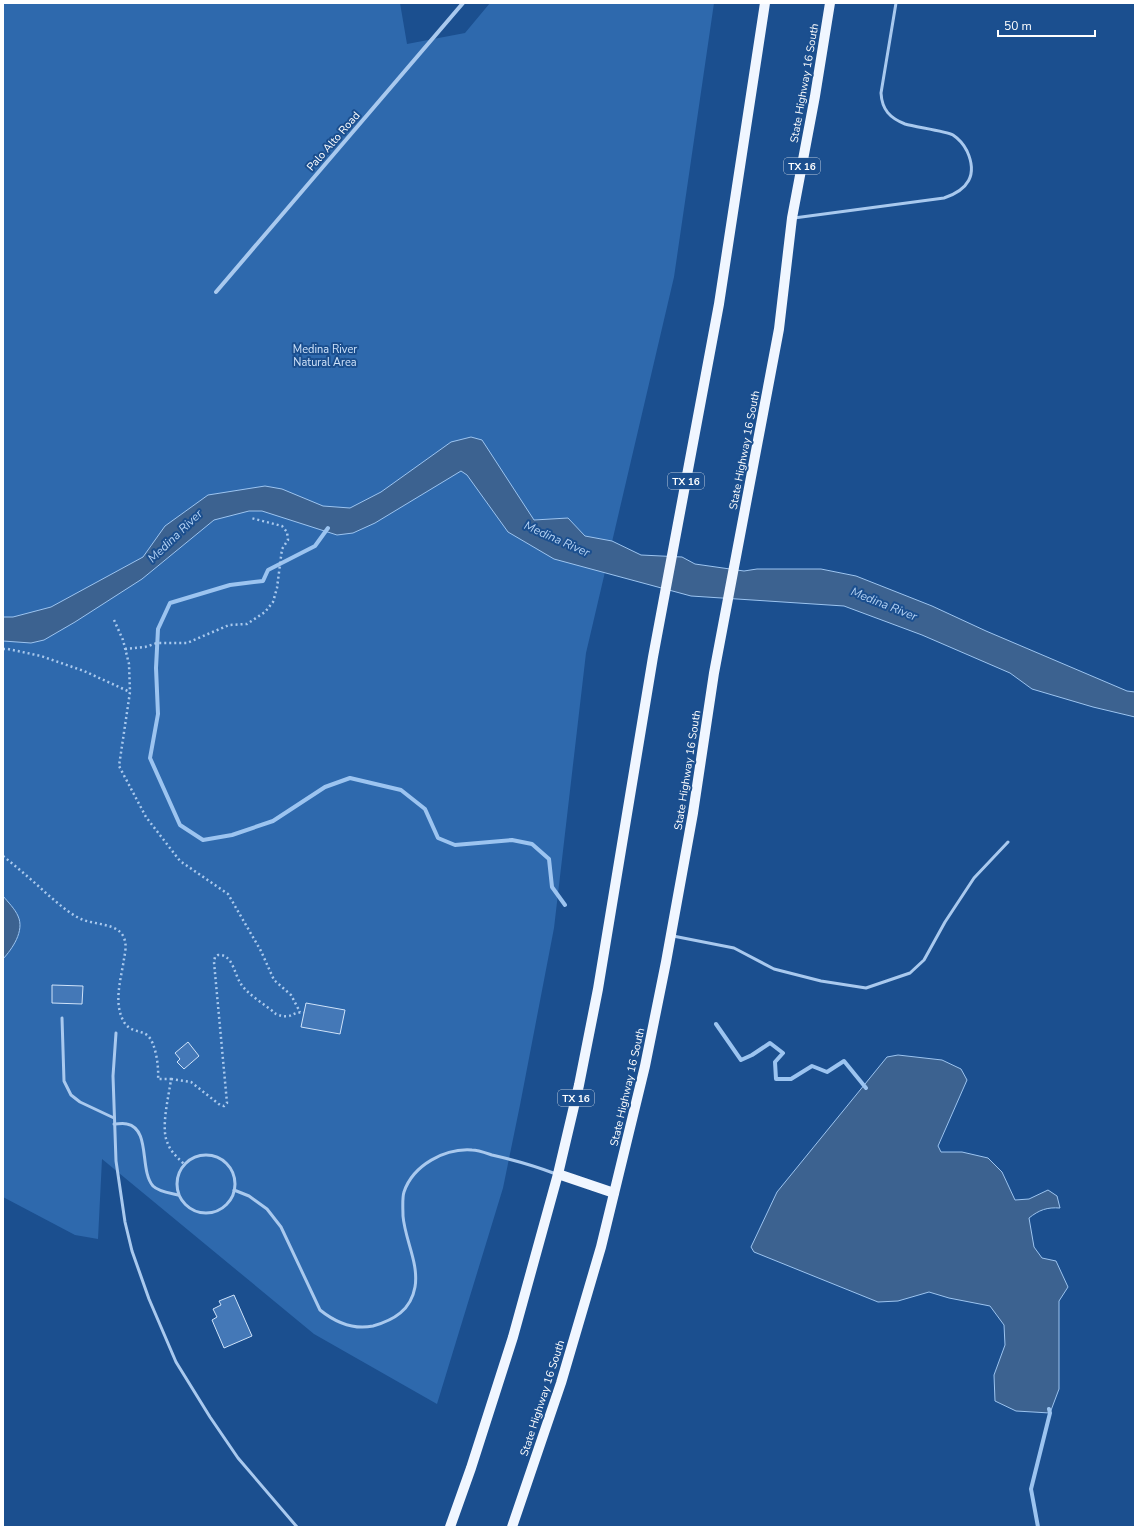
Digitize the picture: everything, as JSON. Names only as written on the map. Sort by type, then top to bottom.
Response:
[{"type":"main road","name":"TX 16","points":[[450,1527],[471,1468],[513,1337],[558,1174],[579,1085],[598,989],[653,657],[719,304],[765,3]]},
{"type":"main road","name":"State Highway 16 South","points":[[512,1527],[561,1383],[601,1247],[645,1066],[671,936],[693,813],[714,673],[779,329],[792,218],[815,96],[830,3]]},
{"type":"main road","points":[[558,1174],[614,1193]]},
{"type":"street","name":"Palo Alto Road","points":[[216,292],[463,3]]},
{"type":"lane","points":[[792,218],[944,198],[954,195],[968,182],[973,170],[970,158],[959,139],[952,134],[905,124],[898,121],[886,112],[884,108],[881,93],[896,3]]},
{"type":"lane","points":[[671,936],[734,948],[774,969],[821,981],[866,988],[910,973],[924,960],[945,922],[974,878],[1008,842]]},
{"type":"lane","points":[[62,1018],[64,1081],[71,1095],[80,1102],[114,1118]]},
{"type":"lane","points":[[116,1033],[113,1076],[116,1161],[125,1222],[132,1251],[149,1299],[176,1362],[210,1417],[238,1458],[297,1527]]},
{"type":"lane","points":[[114,1124],[126,1124],[135,1127],[140,1134],[148,1179],[154,1187],[163,1192],[178,1195]]},
{"type":"lane","points":[[234,1190],[249,1196],[267,1209],[281,1227],[320,1310],[331,1319],[350,1326],[368,1327],[384,1323],[398,1316],[409,1304],[415,1288],[415,1270],[403,1216],[404,1192],[414,1174],[429,1161],[448,1152],[472,1150],[526,1163],[558,1174]]},
{"type":"lane","points":[[203,1154],[214,1155],[224,1160],[231,1168],[235,1179],[234,1190],[230,1200],[223,1207],[214,1212],[203,1213],[193,1210],[184,1204],[178,1195],[176,1184],[178,1173],[184,1164],[192,1157],[203,1154]]},
{"type":"path","points":[[125,649],[145,647],[157,643],[187,643],[229,625],[247,624],[265,612],[273,602],[277,588],[282,549],[288,540],[287,532],[282,526],[251,518]]},
{"type":"path","points":[[114,620],[123,640],[129,664],[130,692],[119,766],[146,817],[180,861],[228,894],[261,951],[274,980],[291,995],[300,1012]]},
{"type":"path","points":[[3,649],[41,656],[84,671],[130,692]]},
{"type":"path","points":[[3,856],[69,913],[92,924],[114,928],[121,933],[125,939],[126,950],[118,1004],[124,1023],[131,1029],[147,1035],[151,1040],[158,1063],[158,1079],[191,1082],[220,1105],[224,1106],[227,1103],[214,962],[215,957],[218,955],[225,956],[231,962],[242,985],[276,1014],[283,1017],[289,1017],[300,1012],[304,1013]]},
{"type":"path","points":[[171,1079],[165,1121],[165,1134],[170,1148],[184,1164]]},
{"type":"green space","name":"Medina River Natural Area","points":[[3,3],[400,3],[407,44],[465,33],[490,3],[714,3],[674,277],[586,653],[554,928],[520,1105],[503,1188],[437,1404],[314,1334],[102,1159],[98,1239],[75,1235],[3,1197]]},
{"type":"water","name":"Medina River","points":[[471,437],[482,440],[534,520],[568,518],[585,536],[612,541],[641,555],[682,557],[695,564],[744,571],[757,569],[821,569],[856,576],[932,606],[986,631],[1127,691],[1135,692],[1135,717],[1093,707],[1032,689],[1010,673],[922,635],[844,606],[691,596],[554,559],[508,532],[467,475],[461,471],[375,523],[353,533],[337,535],[262,511],[249,511],[214,520],[142,579],[44,640],[31,643],[3,641],[3,617],[13,617],[51,607],[143,557],[165,526],[208,495],[265,486],[282,489],[323,506],[350,508],[381,492],[451,442]]},
{"type":"water","points":[[3,896],[17,913],[20,928],[14,945],[3,959]]},
{"type":"water","points":[[898,1055],[942,1060],[961,1069],[967,1080],[938,1146],[941,1152],[962,1152],[988,1158],[1002,1172],[1015,1200],[1029,1199],[1048,1190],[1057,1196],[1060,1208],[1043,1210],[1029,1218],[1034,1247],[1042,1258],[1056,1261],[1068,1287],[1059,1301],[1059,1389],[1050,1413],[1016,1411],[995,1401],[994,1375],[1005,1345],[1004,1325],[990,1306],[949,1298],[929,1292],[898,1301],[878,1302],[754,1252],[751,1247],[777,1192],[887,1057]]},
{"type":"building","points":[[52,985],[83,986],[82,1004],[52,1003]]},
{"type":"building","points":[[306,1003],[345,1010],[340,1034],[301,1027]]},
{"type":"building","points":[[188,1042],[199,1056],[184,1069],[177,1062],[180,1059],[175,1053]]},
{"type":"building","points":[[234,1295],[252,1336],[224,1348],[212,1320],[217,1317],[213,1309],[221,1305],[219,1301]]},
{"type":"waterway","points":[[328,528],[315,546],[268,570],[263,581],[230,585],[170,603],[158,629],[156,668],[158,714],[150,758],[180,825],[203,840],[232,835],[273,821],[325,787],[350,778],[401,790],[425,809],[438,838],[455,845],[512,840],[532,844],[549,859],[552,887],[565,905]]},
{"type":"waterway","points":[[716,1024],[741,1060],[752,1055],[770,1043],[783,1053],[775,1062],[776,1079],[791,1079],[812,1066],[827,1072],[844,1061],[866,1088]]},
{"type":"waterway","points":[[1038,1527],[1031,1489],[1050,1413],[1049,1409]]}]
